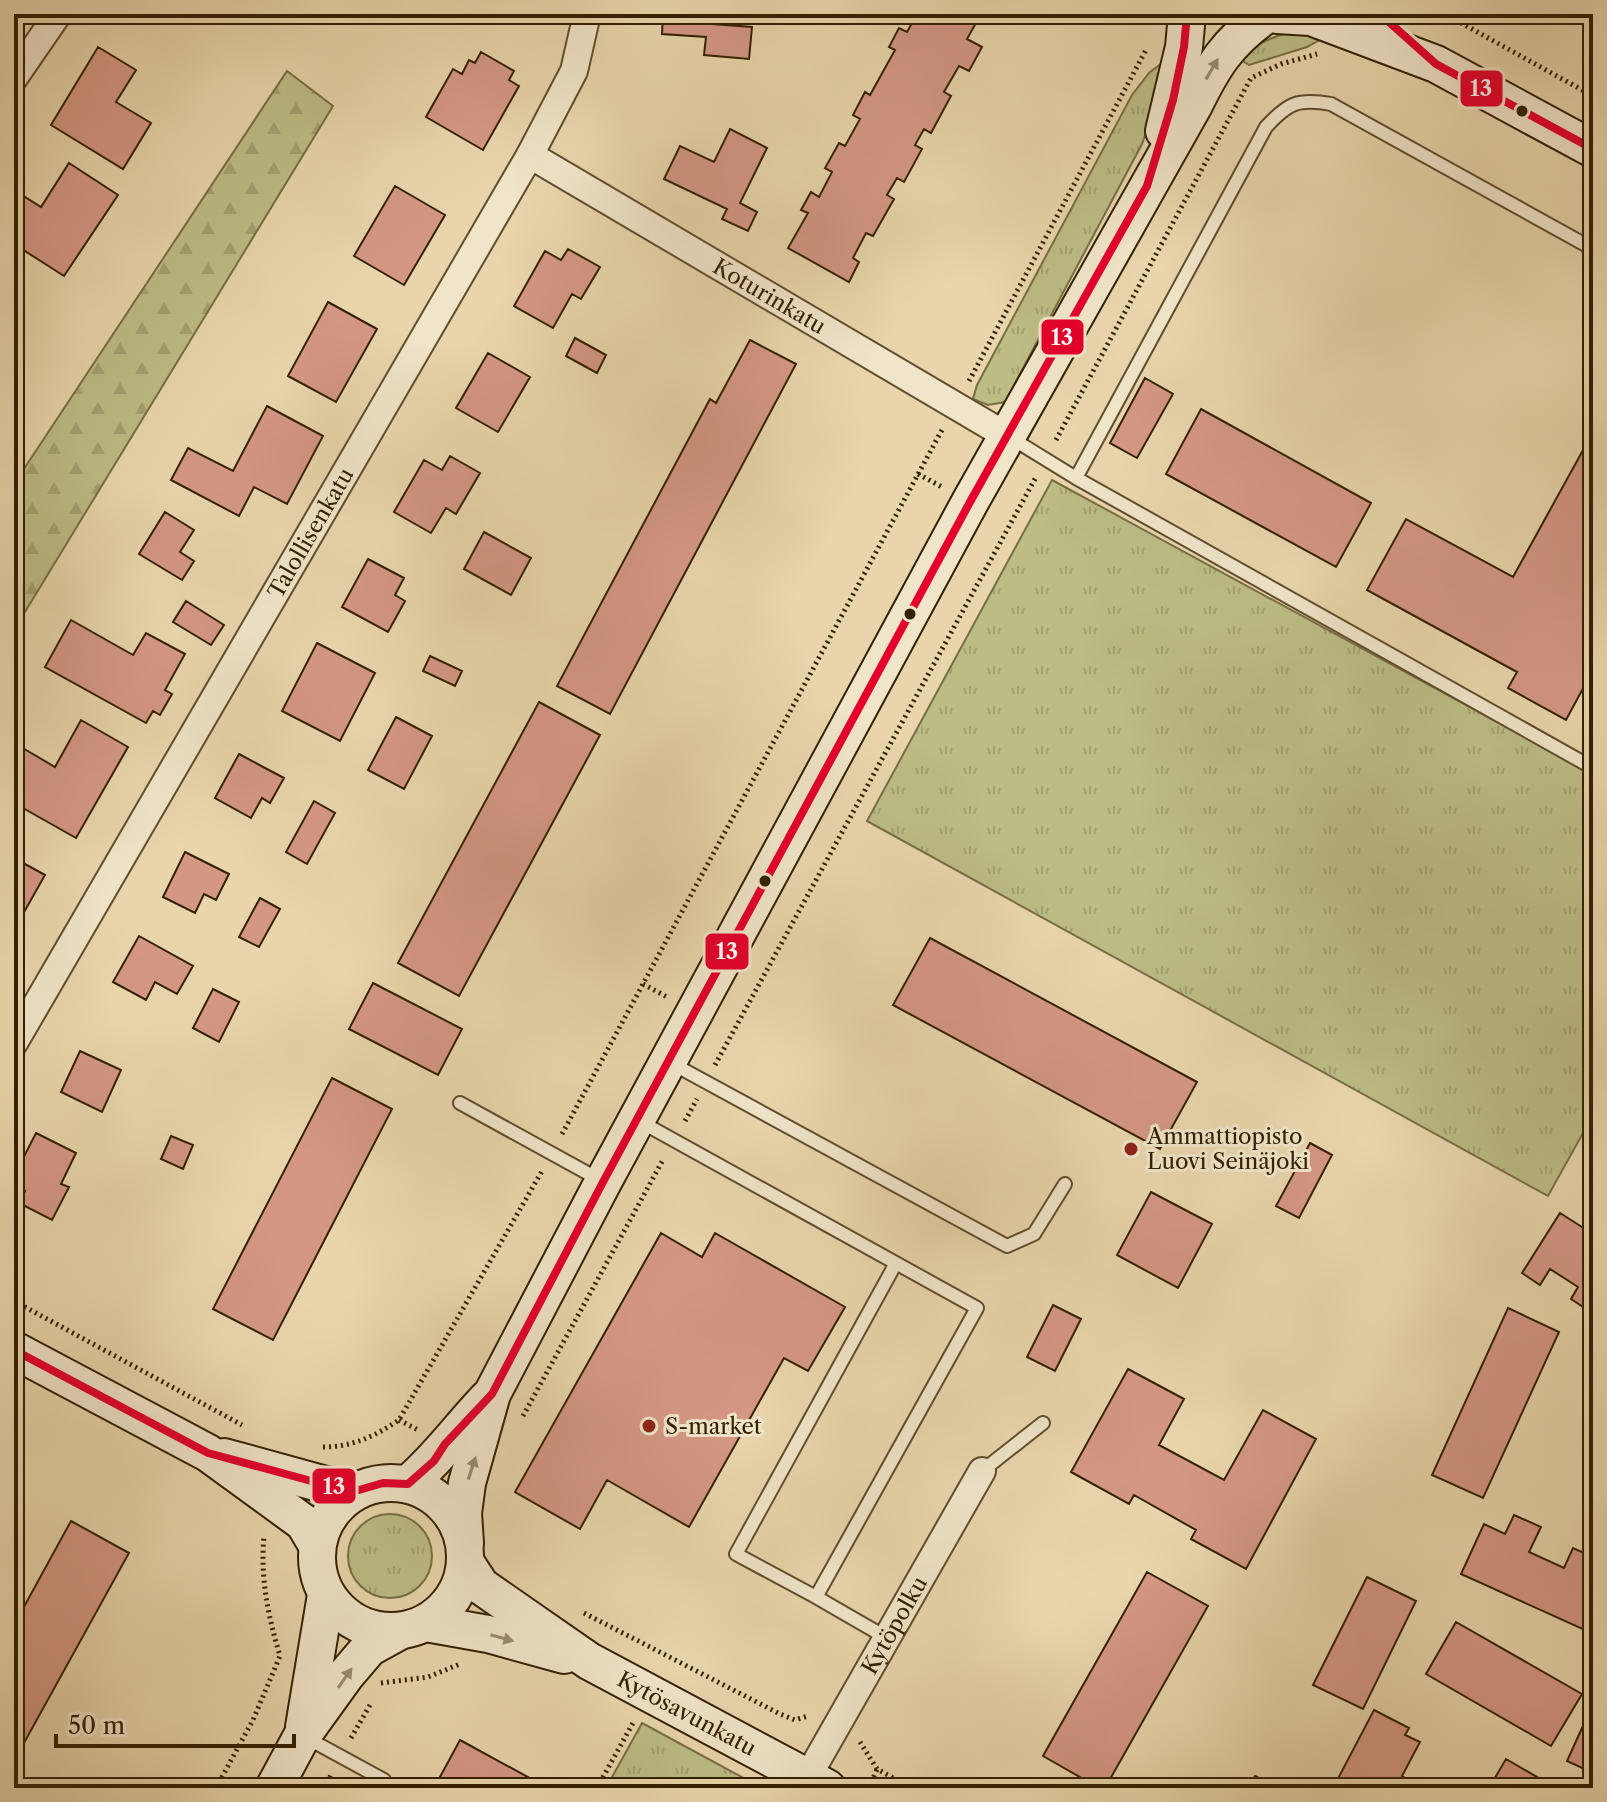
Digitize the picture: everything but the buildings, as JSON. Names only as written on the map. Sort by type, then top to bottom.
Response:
[{"type":"street","points":[[14,78],[58,14]]},
{"type":"street","name":"Talollisenkatu","points":[[14,1043],[530,155],[574,71],[587,14]]},
{"type":"street","points":[[1147,186],[1173,100],[1187,14]]},
{"type":"street","points":[[1380,14],[1436,64]]},
{"type":"street","points":[[330,1670],[446,1608],[459,1588],[465,1553],[463,1513],[467,1483],[492,1394],[636,1119],[1007,436],[1216,61],[1239,34],[1264,15],[1311,17],[1436,64],[1593,149]]},
{"type":"street","name":"Koturinkatu","points":[[530,155],[1007,436]]},
{"type":"street","points":[[14,1350],[208,1453],[284,1488],[326,1485],[359,1490]]},
{"type":"street","points":[[408,1484],[434,1461],[445,1444],[492,1394]]},
{"type":"street","name":"Kytöpolku","points":[[817,1783],[837,1725],[982,1471]]},
{"type":"street","points":[[412,1628],[377,1631],[357,1624],[339,1612],[326,1595],[317,1571],[317,1545],[325,1522],[339,1503],[359,1490],[383,1483],[408,1484],[428,1492],[445,1505],[457,1522],[465,1553]]},
{"type":"street","points":[[284,1488],[317,1545]]},
{"type":"street","name":"Kytösavunkatu","points":[[465,1553],[481,1586],[589,1661],[817,1783]]},
{"type":"street","points":[[274,1788],[302,1736],[330,1670],[326,1595]]},
{"type":"street","name":"Kytösavunkatu","points":[[412,1628],[488,1634],[589,1661]]},
{"type":"lane","points":[[1076,478],[1266,127],[1283,108],[1307,100],[1331,104],[1593,249]]},
{"type":"lane","points":[[1007,436],[1076,478],[1593,768]]},
{"type":"lane","points":[[668,1061],[1007,1246],[1034,1234],[1065,1184]]},
{"type":"lane","points":[[460,1103],[603,1182]]},
{"type":"lane","points":[[636,1119],[977,1308],[816,1597]]},
{"type":"lane","points":[[887,1638],[736,1554],[896,1263]]},
{"type":"lane","points":[[982,1471],[1043,1423]]},
{"type":"lane","points":[[302,1736],[384,1780]]},
{"type":"path","points":[[1445,14],[1593,96]]},
{"type":"path","points":[[216,1788],[253,1720],[280,1656],[270,1623],[262,1555],[265,1531],[303,1448],[340,1447],[374,1437],[399,1420],[552,1153],[1148,47]]},
{"type":"path","points":[[516,1429],[1046,460],[1251,78]]},
{"type":"path","points":[[14,1301],[254,1431]]},
{"type":"path","points":[[579,1611],[780,1714],[795,1720],[817,1714],[857,1736],[877,1769],[911,1788]]},
{"type":"path","points":[[280,1656],[367,1682],[380,1683],[428,1677],[457,1666],[478,1651],[488,1634]]},
{"type":"path","points":[[869,1788],[877,1769]]},
{"type":"green space","points":[[1288,33],[1325,37],[1307,47],[1249,65],[1241,60],[1262,43]]},
{"type":"green space","points":[[1166,60],[1164,82],[1142,144],[1005,402],[988,405],[973,399],[977,385],[1132,95],[1149,73]]},
{"type":"green space","points":[[287,71],[333,106],[14,630],[14,484]]},
{"type":"green space","points":[[1052,480],[1593,774],[1593,1115],[1548,1196],[867,821]]},
{"type":"green space","points":[[382,1514],[398,1514],[414,1521],[425,1532],[432,1556],[429,1572],[420,1586],[398,1598],[382,1598],[366,1591],[355,1580],[348,1564],[348,1548],[355,1532],[366,1521]]},
{"type":"green space","points":[[642,1723],[762,1788],[606,1788]]},
{"type":"transit line","name":"13","points":[[14,1350],[208,1453],[326,1485],[359,1490],[383,1483],[408,1484],[434,1461],[445,1444],[492,1394],[970,502],[1147,186],[1173,100],[1187,14]]},
{"type":"transit line","name":"13","points":[[1380,14],[1436,64],[1593,149]]},
{"type":"place","name":"Ammattiopisto Luovi Seinäjoki","points":[[1131,1149]]},
{"type":"place","name":"S-market","points":[[649,1426]]}]
